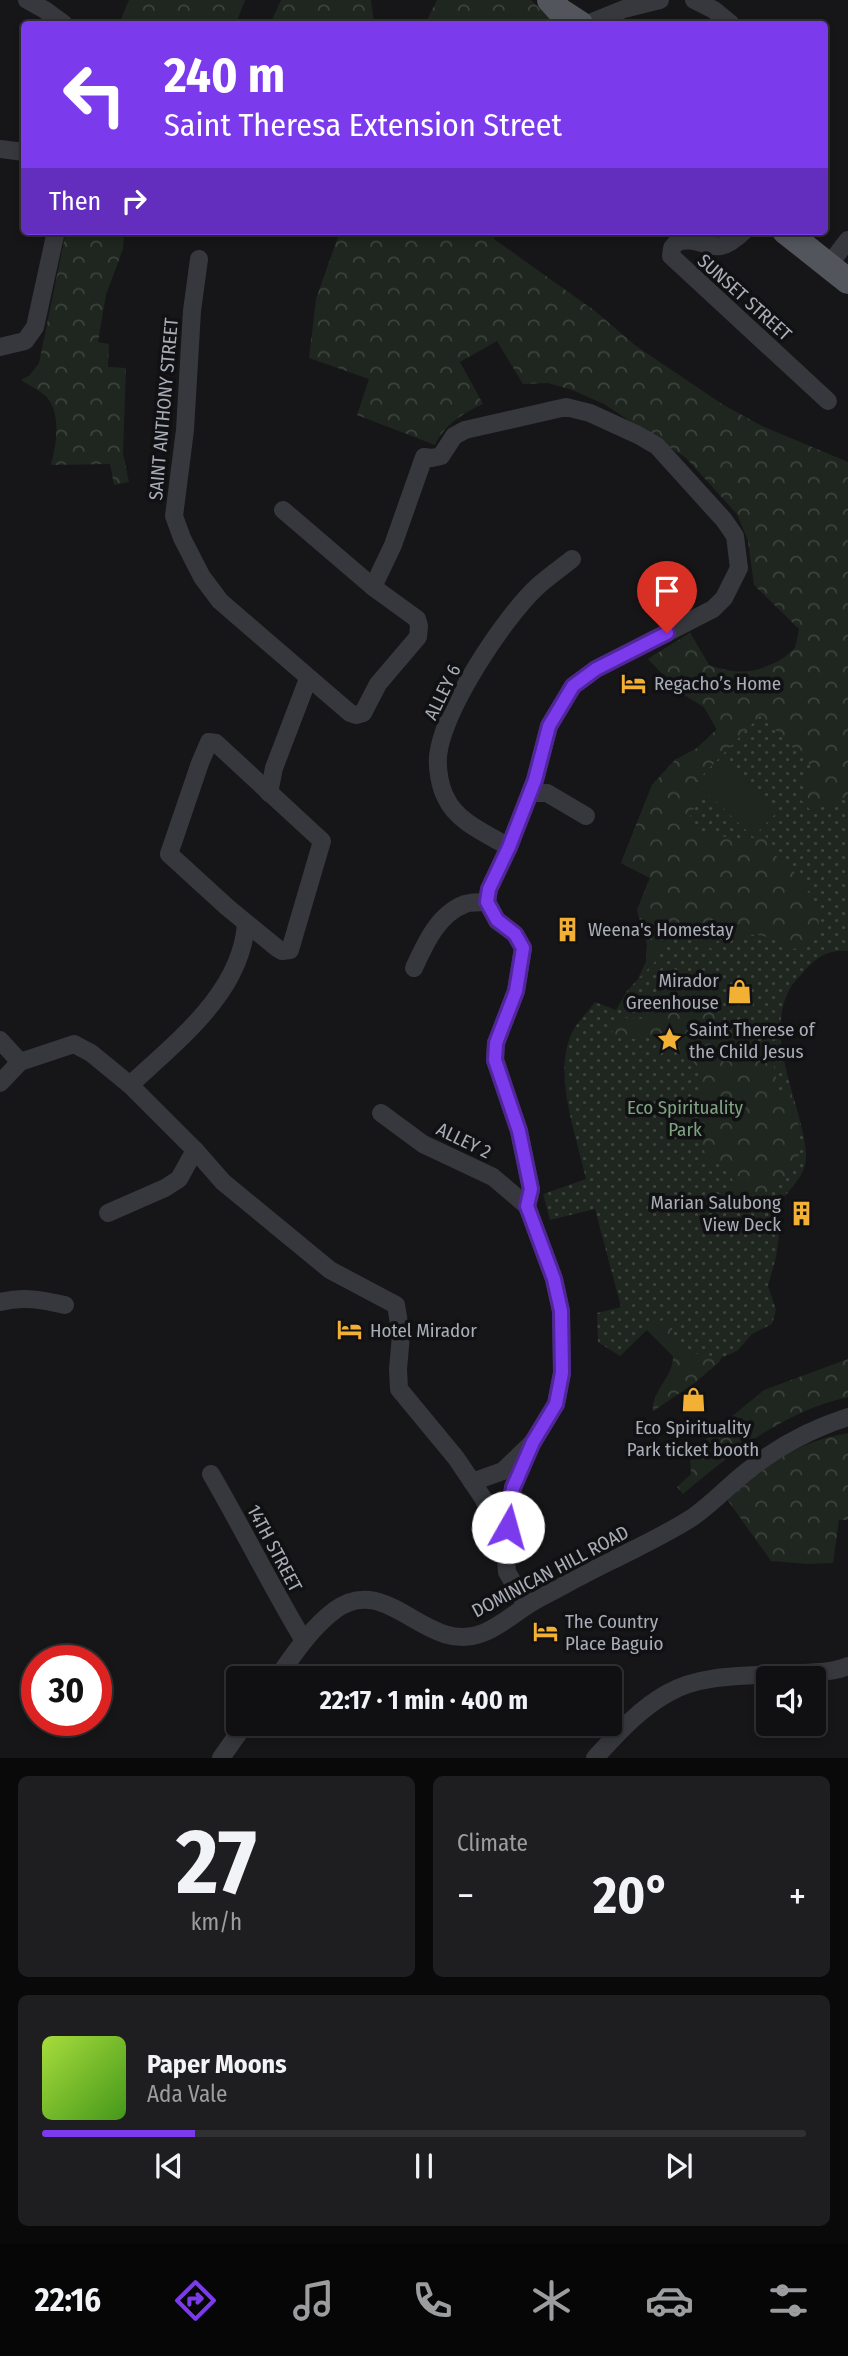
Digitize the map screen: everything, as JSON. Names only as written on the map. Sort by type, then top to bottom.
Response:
[{"type":"main road","points":[[550,0],[560,11],[575,21]]},
{"type":"main road","points":[[790,235],[838,273]]},
{"type":"street","points":[[27,0],[60,21]]},
{"type":"street","points":[[594,21],[624,9],[660,0]]},
{"type":"street","points":[[694,0],[714,10],[727,21]]},
{"type":"street","points":[[0,149],[21,152]]},
{"type":"street","points":[[0,347],[25,341],[36,327],[55,235]]},
{"type":"street","name":"SUNSET STREET","points":[[739,235],[724,247],[716,248],[695,241],[677,242],[672,248],[671,256],[828,401]]},
{"type":"street","points":[[838,273],[848,240]]},
{"type":"street","name":"SAINT ANTHONY STREET","points":[[199,259],[190,338],[185,430],[174,516],[202,578],[220,601],[350,713],[363,713],[379,684],[418,637],[418,619],[373,587],[283,510]]},
{"type":"street","points":[[373,587],[393,545],[424,457],[441,456],[454,436],[465,430],[566,407],[590,413],[657,446],[724,520],[734,536],[739,568],[724,598],[713,609],[596,669],[573,686],[549,726],[530,793],[489,889],[487,902],[497,920],[515,934],[523,948],[516,991],[496,1043],[495,1060],[519,1131],[531,1189],[527,1206],[554,1279],[561,1311],[562,1373],[556,1404],[533,1442],[513,1488],[505,1547],[507,1572],[526,1605]]},
{"type":"street","name":"ALLEY 6","points":[[509,847],[470,824],[446,799],[440,781],[438,757],[448,720],[472,675],[501,630],[537,587],[572,559]]},
{"type":"street","points":[[269,793],[274,768],[308,679]]},
{"type":"street","points":[[209,742],[216,743],[322,841],[290,950],[282,951],[246,924],[169,854],[209,742]]},
{"type":"street","points":[[530,793],[547,793],[586,816]]},
{"type":"street","points":[[414,968],[424,945],[439,923],[466,903],[487,902]]},
{"type":"street","points":[[130,1085],[181,1038],[218,997],[233,974],[246,924]]},
{"type":"street","points":[[0,1040],[20,1062]]},
{"type":"street","points":[[0,1083],[20,1062],[74,1044],[91,1053],[130,1085],[223,1182],[330,1270],[396,1306],[401,1335],[399,1389],[456,1458],[483,1498],[505,1547]]},
{"type":"street","name":"ALLEY 2","points":[[381,1113],[423,1144],[492,1177],[527,1206]]},
{"type":"street","points":[[108,1213],[178,1179],[195,1150]]},
{"type":"street","points":[[0,1302],[15,1298],[42,1299],[65,1305]]},
{"type":"street","name":"DOMINICAN HILL ROAD","points":[[286,1666],[304,1641],[337,1609],[361,1599],[379,1601],[433,1631],[453,1636],[481,1634],[526,1605],[665,1535],[695,1515],[786,1443],[821,1426],[848,1417]]},
{"type":"street","points":[[472,1482],[503,1471],[533,1442]]},
{"type":"street","name":"14TH STREET","points":[[211,1474],[250,1542],[266,1579],[304,1641]]},
{"type":"street","points":[[595,1758],[641,1712],[668,1693],[688,1685],[718,1678],[819,1671],[848,1666]]},
{"type":"street","points":[[221,1758],[237,1736]]},
{"type":"green space","points":[[129,0],[245,0],[237,21],[120,21]]},
{"type":"green space","points":[[281,0],[371,0],[374,21],[271,21]]},
{"type":"green space","points":[[437,0],[531,0],[553,21],[426,21]]},
{"type":"green space","points":[[65,235],[124,235],[123,249],[106,295],[98,342],[109,344],[108,367],[126,368],[123,453],[129,482],[114,485],[110,464],[51,465],[56,432],[53,407],[44,394],[21,380],[30,375],[39,363]]},
{"type":"green space","points":[[339,235],[495,235],[494,239],[595,311],[636,346],[722,404],[762,426],[848,462],[848,796],[811,811],[801,800],[804,784],[812,767],[761,715],[693,785],[700,794],[690,817],[702,833],[742,839],[766,836],[769,851],[787,864],[807,887],[818,915],[815,941],[802,948],[791,949],[764,936],[747,935],[717,941],[712,949],[677,931],[655,962],[638,979],[646,962],[647,944],[637,910],[650,878],[621,863],[652,785],[675,760],[697,748],[717,729],[704,707],[681,693],[648,659],[690,633],[709,665],[727,672],[752,672],[784,659],[795,648],[799,629],[754,585],[748,541],[737,514],[686,458],[604,404],[548,383],[523,384],[497,341],[460,362],[483,404],[455,420],[443,431],[435,445],[357,415],[369,379],[309,358],[316,299]]},
{"type":"green space","name":"Eco Spirituality Park","points":[[690,633],[709,665],[721,669],[743,671],[765,668],[795,648],[848,675],[848,951],[830,952],[815,960],[792,985],[784,1004],[782,1047],[803,1133],[806,1160],[800,1176],[785,1196],[767,1196],[779,1235],[768,1286],[776,1310],[772,1324],[752,1334],[737,1351],[721,1358],[693,1384],[653,1411],[656,1396],[670,1371],[673,1356],[647,1330],[620,1356],[598,1342],[597,1313],[621,1307],[595,1209],[550,1220],[543,1194],[586,1179],[565,1086],[566,1049],[572,1033],[595,1002],[616,1010],[638,979],[646,962],[647,944],[637,910],[650,878],[621,863],[652,785],[675,760],[697,748],[717,730],[704,707],[681,693],[648,659]]},
{"type":"green space","points":[[726,760],[778,811],[753,837],[701,787]]},
{"type":"green space","points":[[712,966],[714,999],[720,1016],[733,1030],[768,1052],[774,1064],[778,1094],[791,1092],[798,1120],[800,1152],[794,1168],[759,1204],[746,1206],[724,1160],[708,1164],[702,1143],[705,1125],[699,1106],[703,1071],[660,1037],[634,1039],[610,1034],[624,1018],[651,1019],[661,996],[668,988]]},
{"type":"green space","points":[[674,1314],[671,1337],[681,1353],[721,1358],[693,1384],[653,1411],[656,1396],[670,1371],[673,1356],[646,1329]]},
{"type":"green space","points":[[848,1359],[848,1397],[780,1423],[740,1449],[683,1494],[677,1487],[691,1474],[690,1456],[713,1432],[764,1390]]},
{"type":"green space","points":[[848,1433],[848,1520],[839,1520],[833,1563],[771,1561],[724,1495],[797,1449]]},
{"type":"place","name":"Regacho’s Home","points":[[634,683]]},
{"type":"place","name":"Weena's Homestay","points":[[568,929]]},
{"type":"place","name":"Mirador Greenhouse","points":[[739,991]]},
{"type":"place","name":"Saint Therese of the Child Jesus","points":[[669,1040]]},
{"type":"place","name":"Marian Salubong View Deck","points":[[801,1213]]},
{"type":"place","name":"Hotel Mirador","points":[[350,1330]]},
{"type":"place","name":"Eco Spirituality Park ticket booth","points":[[693,1399]]},
{"type":"place","name":"The Country Place Baguio","points":[[545,1632]]},
{"type":"route","points":[[508,1527],[513,1488],[533,1442],[556,1404],[562,1373],[562,1340],[561,1311],[554,1279],[527,1206],[531,1189],[519,1131],[495,1060],[496,1043],[516,991],[523,948],[520,939],[497,920],[487,902],[489,889],[535,780],[549,726],[573,686],[596,669],[667,633]]}]
